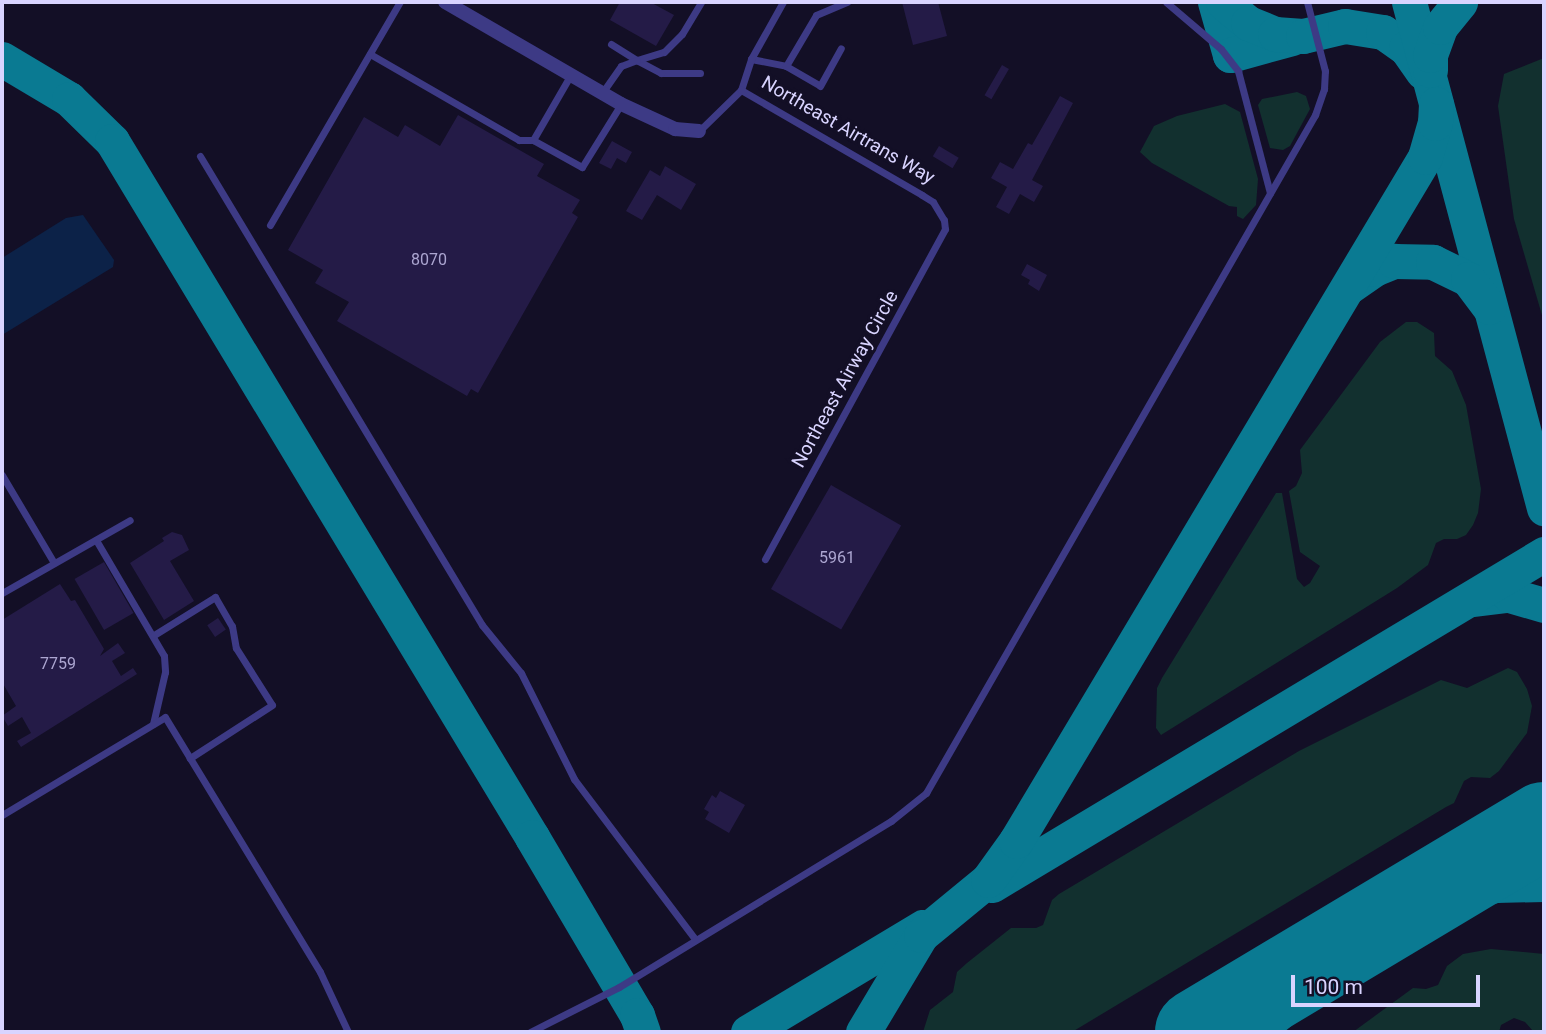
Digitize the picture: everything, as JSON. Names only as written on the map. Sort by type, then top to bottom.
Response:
[{"type":"street","name":"Northeast Airtrans Way","points":[[445,2],[621,104],[675,129],[699,131]]},
{"type":"lane","points":[[270,225],[400,2]]},
{"type":"lane","points":[[602,93],[621,66],[664,52],[682,34],[701,2]]},
{"type":"lane","points":[[741,90],[751,59],[782,2]]},
{"type":"lane","points":[[786,66],[816,15],[847,2]]},
{"type":"lane","points":[[1166,2],[1221,49],[1238,71],[1270,194]]},
{"type":"lane","points":[[530,1032],[619,987],[891,821],[926,793],[1315,115],[1324,89],[1321,51],[1307,2]]},
{"type":"lane","points":[[611,44],[661,73],[700,73]]},
{"type":"lane","points":[[751,59],[786,66],[820,86],[841,48]]},
{"type":"lane","points":[[370,54],[519,140],[533,139],[582,167],[621,104]]},
{"type":"lane","points":[[533,139],[570,76]]},
{"type":"lane","name":"Northeast Airtrans Way","points":[[699,131],[741,90],[922,195],[940,212]]},
{"type":"lane","points":[[200,156],[482,625],[521,673],[574,779],[695,939]]},
{"type":"lane","name":"Northeast Airway Circle","points":[[765,559],[945,229],[940,212]]},
{"type":"lane","points":[[2,475],[54,563]]},
{"type":"lane","points":[[2,593],[130,520]]},
{"type":"lane","points":[[96,540],[164,656],[165,672],[153,724]]},
{"type":"lane","points":[[154,635],[215,597],[232,626],[236,648],[272,705],[190,758]]},
{"type":"lane","points":[[2,816],[164,717],[320,972],[348,1032]]},
{"type":"green space","points":[[1544,58],[1544,322],[1514,219],[1498,106],[1504,74]]},
{"type":"green space","points":[[1297,92],[1306,96],[1310,109],[1290,146],[1283,150],[1270,148],[1258,105],[1262,99]]},
{"type":"green space","points":[[1225,104],[1240,112],[1258,179],[1256,205],[1243,219],[1237,216],[1237,207],[1229,206],[1152,163],[1140,152],[1154,126],[1177,116]]},
{"type":"green space","points":[[1406,322],[1417,322],[1434,333],[1435,356],[1452,371],[1466,405],[1481,489],[1478,513],[1473,525],[1466,535],[1436,543],[1428,565],[1397,588],[1161,735],[1156,728],[1157,688],[1276,493],[1282,493],[1297,579],[1304,587],[1310,583],[1320,566],[1300,552],[1289,491],[1296,486],[1302,473],[1300,450],[1380,342]]},
{"type":"green space","points":[[1508,668],[1517,672],[1527,689],[1532,706],[1527,733],[1499,771],[1490,778],[1471,777],[1464,781],[1454,803],[1072,1032],[923,1032],[930,1010],[953,992],[957,972],[1011,928],[1036,928],[1043,925],[1052,900],[1059,894],[1299,751],[1441,680],[1467,688]]},
{"type":"green space","points":[[1491,949],[1544,954],[1544,1030],[1533,1031],[1525,1022],[1514,1018],[1501,1025],[1499,1032],[1353,1032],[1413,988],[1426,989],[1438,985],[1447,966],[1463,954]]},
{"type":"water","points":[[83,215],[114,260],[113,267],[2,335],[2,258],[66,218]]},
{"type":"building","points":[[620,2],[650,2],[674,15],[656,46],[610,20]]},
{"type":"building","points":[[902,2],[938,2],[947,36],[913,45]]},
{"type":"building","points":[[1002,65],[1009,69],[991,99],[984,95]]},
{"type":"building","points":[[1060,96],[1073,103],[1032,180],[1043,186],[1034,202],[1020,194],[1009,214],[996,207],[1007,187],[991,178],[1000,162],[1013,169],[1028,143],[1032,145]]},
{"type":"building","points":[[458,115],[544,164],[537,176],[580,200],[572,213],[578,217],[478,393],[471,389],[467,396],[337,321],[349,302],[315,283],[323,270],[288,250],[364,117],[398,137],[405,125],[440,146]]},
{"type":"building","points":[[612,141],[632,152],[626,163],[617,158],[611,169],[599,163]]},
{"type":"building","points":[[939,146],[959,158],[953,168],[933,156]]},
{"type":"building","points":[[665,166],[696,184],[681,210],[657,195],[642,220],[626,211],[650,170],[660,176]]},
{"type":"building","points":[[1027,264],[1047,275],[1039,291],[1028,284],[1030,280],[1021,275]]},
{"type":"building","points":[[831,485],[901,526],[841,629],[771,589]]},
{"type":"building","points":[[172,532],[182,535],[189,550],[170,561],[194,601],[164,620],[130,563],[164,541],[162,538]]},
{"type":"building","points":[[104,562],[133,613],[104,630],[75,579]]},
{"type":"building","points":[[60,584],[71,601],[75,600],[104,649],[100,656],[118,643],[125,653],[112,661],[121,676],[133,668],[137,674],[21,747],[17,741],[31,733],[22,717],[8,726],[2,716],[16,706],[2,682],[2,620]]},
{"type":"building","points":[[218,618],[226,630],[215,637],[207,625]]},
{"type":"building","points":[[720,791],[745,805],[729,833],[705,819],[709,812],[704,809],[712,795],[716,798]]},
{"type":"taxiway","points":[[1215,2],[1230,55],[1292,38]]},
{"type":"taxiway","points":[[1223,2],[1248,23],[1275,34],[1303,36],[1345,26],[1383,32],[1406,48],[1423,72]]},
{"type":"taxiway","points":[[1409,2],[1544,508]]},
{"type":"taxiway","points":[[1430,70],[1430,55],[1440,27],[1460,2]]},
{"type":"taxiway","points":[[2,59],[69,99],[112,141],[532,837],[637,1015],[643,1032]]},
{"type":"taxiway","points":[[863,1032],[921,935],[988,880],[1016,841],[1425,157],[1435,123],[1436,104]]},
{"type":"taxiway","points":[[1350,286],[1374,269],[1394,261],[1433,262],[1468,279],[1489,307]]},
{"type":"taxiway","points":[[992,885],[1544,554]]},
{"type":"taxiway","points":[[1474,599],[1509,595],[1544,605]]},
{"type":"taxiway","points":[[1256,1032],[1346,956],[1504,844],[1544,804]]},
{"type":"taxiway","points":[[1438,901],[1495,885],[1544,884]]},
{"type":"taxiway","points":[[748,1032],[923,927]]},
{"type":"runway","points":[[1198,1032],[1544,825]]}]
